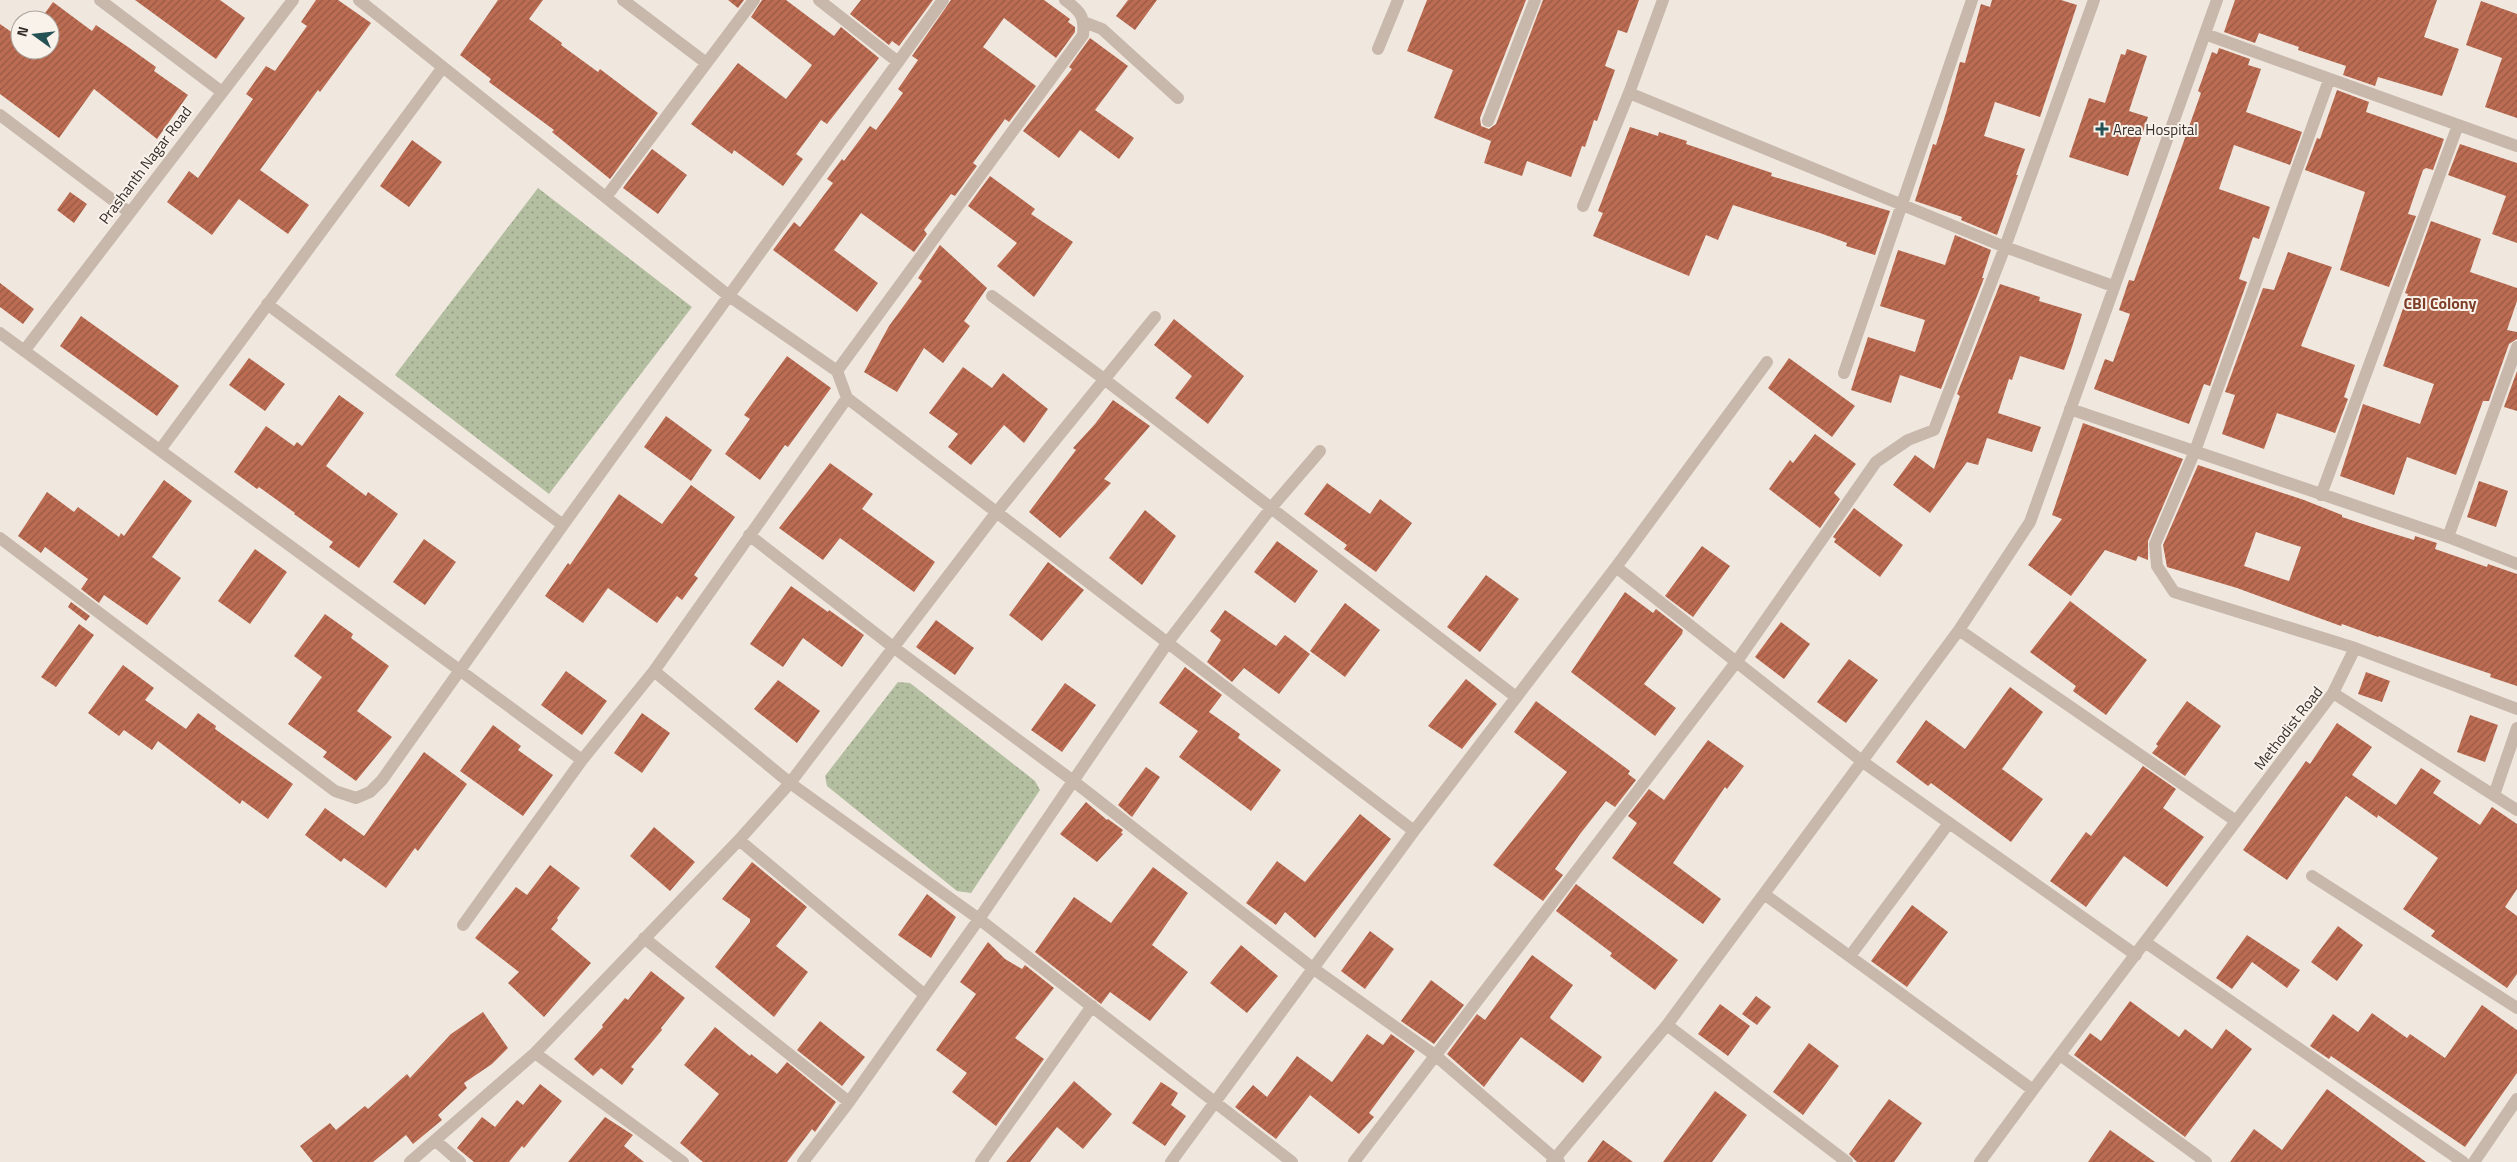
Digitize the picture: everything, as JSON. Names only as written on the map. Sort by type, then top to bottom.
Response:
[{"type":"street","points":[[100,0],[222,92]]},
{"type":"street","name":"Prashanth Nagar Road","points":[[24,351],[293,0]]},
{"type":"street","points":[[358,0],[730,296],[837,371],[847,398],[1414,831]]},
{"type":"street","points":[[624,0],[705,62]]},
{"type":"street","points":[[606,197],[705,62],[754,0]]},
{"type":"street","points":[[819,0],[898,62]]},
{"type":"street","points":[[0,538],[335,791],[356,798],[370,792],[382,780],[563,525],[943,0]]},
{"type":"street","points":[[837,371],[1083,35],[1084,22],[1077,8],[1065,0]]},
{"type":"street","points":[[1378,49],[1398,0]]},
{"type":"street","points":[[1488,121],[1535,0]]},
{"type":"street","points":[[1583,206],[1629,93],[1663,0]]},
{"type":"street","points":[[1844,372],[1972,0]]},
{"type":"street","points":[[1354,1162],[1736,661],[1876,462],[1908,440],[1934,430],[2005,248],[2094,0]]},
{"type":"street","points":[[749,536],[1072,780],[1314,969],[1436,1056],[1555,1161],[1667,1025],[1863,762],[1959,630],[2030,522],[2113,286],[2218,0]]},
{"type":"street","points":[[1084,22],[1102,29],[1178,98]]},
{"type":"street","points":[[2205,34],[2517,146]]},
{"type":"street","points":[[160,450],[443,67]]},
{"type":"street","points":[[2329,80],[2195,451],[2155,544],[2157,566],[2174,592],[2355,648],[2517,709]]},
{"type":"street","points":[[1629,93],[1903,204],[2005,248],[2113,286]]},
{"type":"street","points":[[0,116],[130,212]]},
{"type":"street","points":[[2321,495],[2458,125]]},
{"type":"street","points":[[992,296],[1104,379],[1516,697]]},
{"type":"street","points":[[267,304],[563,525]]},
{"type":"street","points":[[410,1162],[535,1053],[739,840],[790,783],[996,513],[1155,317]]},
{"type":"street","points":[[0,333],[582,760]]},
{"type":"street","points":[[2448,537],[2517,347]]},
{"type":"street","points":[[1171,1162],[1414,831],[1616,567],[1767,362]]},
{"type":"street","points":[[463,925],[582,760],[654,671],[847,398]]},
{"type":"street","points":[[2070,408],[2448,537],[2517,564]]},
{"type":"street","points":[[803,1162],[849,1102],[925,995],[1168,642],[1271,508],[1320,451]]},
{"type":"street","points":[[1616,567],[1863,762],[2136,954]]},
{"type":"street","points":[[1959,630],[2236,821]]},
{"type":"street","points":[[2333,692],[2355,648]]},
{"type":"street","points":[[654,671],[790,783],[979,918],[1292,1162]]},
{"type":"street","name":"Methodist Road","points":[[1980,1162],[2333,692],[2517,810]]},
{"type":"street","points":[[2494,795],[2517,728]]},
{"type":"street","points":[[1850,956],[1949,823]]},
{"type":"street","points":[[739,840],[925,995]]},
{"type":"street","points":[[2312,876],[2517,1008]]},
{"type":"street","points":[[1764,894],[2033,1090]]},
{"type":"street","points":[[644,938],[849,1102]]},
{"type":"street","points":[[2145,942],[2463,1162]]},
{"type":"street","points":[[985,1160],[1092,1006]]},
{"type":"street","points":[[1667,1025],[1847,1162]]},
{"type":"street","points":[[535,1053],[682,1162]]},
{"type":"street","points":[[2060,1055],[2206,1162]]},
{"type":"street","points":[[2474,1162],[2517,1099]]},
{"type":"street","points":[[436,1141],[460,1162]]},
{"type":"green space","points":[[538,188],[692,307],[549,494],[395,375]]},
{"type":"green space","points":[[898,682],[910,683],[1035,781],[1040,790],[971,893],[957,891],[827,786],[825,776]]},
{"type":"building","points":[[135,0],[220,0],[245,18],[216,59]]},
{"type":"building","points":[[316,0],[338,0],[371,23],[320,92],[318,90],[260,170],[309,205],[288,234],[239,199],[212,235],[167,202],[189,171],[198,178],[253,99],[246,94],[266,66],[275,71],[307,26],[301,22]]},
{"type":"building","points":[[498,0],[543,0],[529,19],[598,72],[600,69],[658,113],[610,179],[552,132],[554,130],[489,82],[491,79],[460,55]]},
{"type":"building","points":[[728,0],[744,0],[738,8]]},
{"type":"building","points":[[762,0],[786,0],[834,36],[841,27],[879,58],[827,124],[821,120],[796,154],[803,159],[783,186],[734,150],[732,154],[691,124],[738,63],[786,99],[812,65],[751,17]]},
{"type":"building","points":[[861,0],[933,0],[899,46],[892,41],[889,45],[850,14]]},
{"type":"building","points":[[951,0],[1044,0],[1070,19],[1068,22],[1075,27],[1075,32],[1056,58],[1004,18],[983,47],[1036,86],[1009,122],[1005,119],[973,163],[977,166],[955,196],[951,194],[924,230],[927,234],[914,252],[861,213],[834,250],[878,283],[857,312],[773,250],[794,222],[800,227],[833,183],[827,179],[842,159],[844,161],[870,126],[876,130],[903,93],[898,89],[918,60],[912,56]]},
{"type":"building","points":[[1128,0],[1157,0],[1135,30],[1116,16]]},
{"type":"building","points":[[1427,0],[1526,0],[1480,118],[1481,126],[1489,129],[1496,124],[1543,0],[1639,0],[1627,33],[1618,30],[1605,66],[1615,70],[1597,121],[1594,120],[1585,147],[1582,146],[1571,177],[1527,161],[1522,176],[1484,163],[1491,141],[1434,118],[1453,70],[1407,51]]},
{"type":"building","points":[[1992,0],[2061,0],[2077,5],[2040,117],[1995,102],[1984,136],[2025,149],[1997,235],[1961,220],[1962,217],[1915,201],[1933,144],[1936,145],[1960,62],[1965,63],[1981,4],[1990,7]]},
{"type":"building","points":[[2235,0],[2437,0],[2424,37],[2459,49],[2442,96],[2378,77],[2375,86],[2343,75],[2346,66],[2298,50],[2299,47],[2259,33],[2255,43],[2224,32]]},
{"type":"building","points":[[2481,1],[2517,14],[2517,118],[2485,107],[2502,58],[2466,45]]},
{"type":"building","points":[[53,2],[92,31],[96,25],[156,67],[154,71],[188,95],[157,139],[94,89],[59,138],[0,94],[0,24],[10,31],[10,60],[60,60],[60,10],[47,10]]},
{"type":"building","points":[[1090,38],[1128,66],[1095,110],[1134,138],[1119,159],[1080,130],[1059,158],[1023,131],[1072,69],[1069,67]]},
{"type":"building","points":[[2219,48],[2250,59],[2248,65],[2261,69],[2246,112],[2302,132],[2290,165],[2234,145],[2219,189],[2270,207],[2259,239],[2253,237],[2239,279],[2247,282],[2210,386],[2204,384],[2189,424],[2094,389],[2105,359],[2113,362],[2130,314],[2119,310],[2129,280],[2134,281],[2201,93],[2198,91],[2212,52],[2217,54]]},
{"type":"building","points":[[2127,49],[2147,56],[2129,111],[2148,117],[2128,176],[2069,157],[2089,98],[2105,103],[2121,54],[2125,55]]},
{"type":"building","points":[[2337,90],[2369,102],[2366,112],[2444,139],[2433,170],[2426,168],[2423,170],[2408,214],[2416,216],[2389,287],[2340,270],[2365,192],[2305,170],[2317,138],[2320,139]]},
{"type":"building","points":[[1630,127],[1658,136],[1659,132],[1687,141],[1686,144],[1772,173],[1771,176],[1890,211],[1875,255],[1846,246],[1847,243],[1820,233],[1733,205],[1718,240],[1706,235],[1689,276],[1593,236],[1603,213],[1598,211]]},
{"type":"building","points":[[412,140],[442,162],[409,207],[380,186]]},
{"type":"building","points":[[2460,144],[2517,163],[2517,243],[2492,234],[2506,196],[2448,175]]},
{"type":"building","points":[[652,149],[687,175],[658,214],[623,188]]},
{"type":"building","points":[[990,176],[1035,209],[1031,214],[1073,242],[1034,297],[997,266],[1017,243],[968,206]]},
{"type":"building","points":[[70,192],[87,204],[74,223],[57,210]]},
{"type":"building","points":[[2431,221],[2481,239],[2470,272],[2517,288],[2517,301],[2507,330],[2517,332],[2517,339],[2509,344],[2489,401],[2483,401],[2456,475],[2407,457],[2394,495],[2340,476],[2363,404],[2420,424],[2434,384],[2383,366],[2408,294],[2405,293]]},
{"type":"building","points":[[1955,235],[1991,250],[1982,278],[1984,278],[1941,389],[1900,375],[1891,403],[1851,390],[1868,337],[1915,352],[1925,320],[1880,306],[1898,250],[1945,265]]},
{"type":"building","points":[[940,245],[987,288],[964,321],[970,326],[943,363],[924,348],[897,392],[864,372],[889,326],[922,281],[918,278]]},
{"type":"building","points":[[2288,252],[2332,267],[2301,346],[2355,365],[2344,397],[2348,399],[2335,433],[2277,413],[2264,449],[2222,434],[2235,395],[2225,392],[2263,288],[2274,290]]},
{"type":"building","points":[[0,283],[34,309],[23,324],[0,307]]},
{"type":"building","points":[[2000,284],[2040,297],[2039,301],[2082,314],[2072,347],[2064,370],[2020,356],[2012,380],[2009,379],[1998,413],[2041,427],[2032,452],[1987,438],[1978,465],[1967,462],[1930,513],[1893,485],[1915,455],[1934,469],[1960,396],[1957,394]]},
{"type":"building","points":[[81,316],[179,386],[157,416],[60,346]]},
{"type":"building","points":[[1174,319],[1244,376],[1208,424],[1175,398],[1192,376],[1154,345]]},
{"type":"building","points":[[787,356],[831,388],[788,447],[785,445],[760,480],[725,454],[750,419],[744,415]]},
{"type":"building","points":[[249,358],[285,384],[265,411],[229,385]]},
{"type":"building","points":[[1789,358],[1855,406],[1832,437],[1768,388]]},
{"type":"building","points":[[963,367],[992,388],[1003,373],[1048,409],[1024,443],[1004,425],[971,465],[948,447],[958,434],[929,413]]},
{"type":"building","points":[[2517,371],[2517,411],[2504,407]]},
{"type":"building","points":[[339,395],[364,413],[326,466],[366,496],[368,492],[398,514],[359,568],[329,547],[333,542],[259,487],[257,489],[234,472],[266,426],[294,446],[297,442],[302,446]]},
{"type":"building","points":[[1113,400],[1150,426],[1104,479],[1111,483],[1060,538],[1029,512],[1076,450],[1073,448],[1095,424]]},
{"type":"building","points":[[666,416],[712,450],[691,481],[644,447]]},
{"type":"building","points":[[2083,423],[2183,459],[2148,541],[2148,560],[2138,556],[2136,561],[2105,550],[2071,596],[2028,565],[2062,519],[2052,515]]},
{"type":"building","points":[[1815,434],[1856,464],[1834,493],[1840,499],[1820,528],[1769,489],[1790,460],[1793,463]]},
{"type":"building","points":[[830,463],[873,494],[862,509],[935,562],[914,592],[840,538],[823,560],[779,528]]},
{"type":"building","points":[[2198,465],[2304,500],[2342,515],[2342,517],[2378,529],[2414,540],[2415,536],[2437,543],[2435,549],[2487,567],[2488,564],[2517,574],[2517,686],[2490,677],[2491,674],[2342,624],[2341,626],[2237,588],[2167,567],[2163,545]],"holes":[[[2256,532],[2301,547],[2289,581],[2244,566]]]},
{"type":"building","points":[[164,480],[192,501],[152,557],[181,578],[147,625],[104,595],[99,603],[81,589],[88,579],[45,547],[41,553],[18,536],[47,492],[74,512],[78,507],[119,537],[121,533],[124,536]]},
{"type":"building","points":[[2479,481],[2508,491],[2496,527],[2467,517]]},
{"type":"building","points":[[1327,483],[1370,514],[1380,499],[1412,523],[1376,572],[1344,549],[1347,545],[1304,514]]},
{"type":"building","points":[[691,485],[735,517],[694,575],[698,578],[682,600],[677,596],[657,623],[608,588],[583,623],[545,596],[568,563],[570,565],[619,494],[662,524]]},
{"type":"building","points":[[1854,508],[1903,545],[1880,577],[1834,542],[1836,539],[1833,537]]},
{"type":"building","points":[[1145,510],[1176,536],[1142,585],[1109,558]]},
{"type":"building","points":[[424,539],[456,562],[425,605],[393,582]]},
{"type":"building","points":[[1277,541],[1318,571],[1295,603],[1254,572]]},
{"type":"building","points":[[1702,546],[1730,566],[1693,617],[1665,596]]},
{"type":"building","points":[[255,549],[287,572],[250,624],[218,601]]},
{"type":"building","points":[[1048,562],[1084,590],[1042,641],[1009,615]]},
{"type":"building","points":[[1486,575],[1519,599],[1480,652],[1447,627]]},
{"type":"building","points":[[791,586],[864,635],[842,667],[803,638],[783,667],[750,644]]},
{"type":"building","points":[[1625,592],[1653,613],[1656,609],[1683,630],[1682,634],[1644,684],[1676,708],[1655,736],[1571,672]]},
{"type":"building","points":[[2070,601],[2147,660],[2106,715],[2073,691],[2076,686],[2030,652]]},
{"type":"building","points":[[71,602],[90,616],[86,621],[68,607]]},
{"type":"building","points":[[1345,603],[1380,630],[1345,677],[1310,651]]},
{"type":"building","points":[[1225,610],[1276,646],[1285,635],[1310,654],[1279,694],[1244,668],[1232,682],[1207,662],[1221,640],[1210,631]]},
{"type":"building","points":[[325,614],[353,634],[351,638],[389,666],[357,711],[392,737],[356,781],[323,757],[327,752],[288,724],[322,677],[294,656]]},
{"type":"building","points":[[936,620],[974,648],[955,675],[916,647]]},
{"type":"building","points":[[1781,622],[1810,644],[1784,679],[1755,657]]},
{"type":"building","points":[[79,624],[94,635],[56,687],[41,677]]},
{"type":"building","points":[[1849,659],[1878,680],[1846,723],[1817,702]]},
{"type":"building","points":[[123,665],[154,688],[145,700],[186,729],[198,713],[216,726],[215,729],[293,784],[268,819],[242,800],[240,804],[158,741],[152,750],[124,730],[119,736],[88,713]]},
{"type":"building","points":[[1185,667],[1222,695],[1209,712],[1240,734],[1238,738],[1281,770],[1251,811],[1179,757],[1198,731],[1159,703]]},
{"type":"building","points":[[566,671],[607,701],[582,735],[541,705]]},
{"type":"building","points":[[2366,672],[2390,681],[2382,702],[2358,694]]},
{"type":"building","points":[[1466,679],[1497,704],[1462,749],[1428,726]]},
{"type":"building","points":[[778,680],[820,711],[797,743],[754,709]]},
{"type":"building","points":[[1065,683],[1096,705],[1062,752],[1031,730]]},
{"type":"building","points":[[2010,687],[2043,712],[2002,769],[2043,799],[2011,842],[1931,783],[1928,786],[1896,762],[1926,720],[1965,749]]},
{"type":"building","points":[[1536,701],[1630,771],[1628,774],[1636,780],[1615,807],[1606,801],[1580,834],[1555,869],[1563,875],[1543,901],[1493,865],[1567,772],[1514,732]]},
{"type":"building","points":[[2187,701],[2221,726],[2185,776],[2152,753],[2158,746],[2156,744]]},
{"type":"building","points":[[642,713],[670,733],[642,773],[614,753]]},
{"type":"building","points":[[2470,715],[2498,725],[2485,762],[2457,752]]},
{"type":"building","points":[[2337,723],[2372,747],[2352,775],[2396,805],[2421,768],[2441,781],[2433,793],[2480,825],[2492,807],[2517,824],[2517,889],[2505,907],[2517,916],[2517,974],[2507,988],[2431,936],[2435,931],[2403,909],[2438,858],[2378,815],[2377,818],[2346,796],[2287,880],[2243,850],[2306,761],[2310,764]]},
{"type":"building","points":[[493,725],[521,746],[518,750],[553,775],[523,816],[460,771]]},
{"type":"building","points":[[1708,740],[1744,766],[1727,789],[1725,787],[1673,863],[1721,899],[1703,924],[1612,858],[1637,823],[1628,816],[1649,789],[1664,800]]},
{"type":"building","points":[[424,752],[467,784],[418,851],[415,848],[386,888],[344,858],[341,862],[305,835],[325,808],[364,836]]},
{"type":"building","points":[[2143,766],[2176,789],[2163,808],[2204,837],[2167,887],[2124,856],[2086,907],[2050,881],[2086,832],[2091,836]]},
{"type":"building","points":[[1146,767],[1160,777],[1132,817],[1118,805]]},
{"type":"building","points":[[1086,802],[1107,820],[1123,830],[1121,833],[1123,834],[1097,862],[1060,834]]},
{"type":"building","points":[[1360,814],[1391,839],[1315,938],[1285,912],[1276,925],[1246,903],[1277,861],[1305,882]]},
{"type":"building","points":[[654,827],[695,862],[670,891],[630,856]]},
{"type":"building","points":[[752,862],[807,907],[776,946],[808,972],[774,1017],[715,967],[750,922],[750,919],[722,899]]},
{"type":"building","points":[[550,865],[580,888],[551,929],[591,963],[544,1017],[508,983],[519,972],[475,938],[516,887],[527,895]]},
{"type":"building","points":[[1153,867],[1188,893],[1152,945],[1188,972],[1150,1021],[1110,992],[1101,1004],[1035,952],[1074,897],[1111,923]]},
{"type":"building","points":[[1576,884],[1678,960],[1655,990],[1610,956],[1612,953],[1556,911]]},
{"type":"building","points":[[927,894],[956,917],[931,958],[898,935]]},
{"type":"building","points":[[1912,905],[1948,932],[1907,987],[1871,961]]},
{"type":"building","points":[[2338,926],[2363,945],[2337,981],[2311,962]]},
{"type":"building","points":[[1370,931],[1394,949],[1365,989],[1341,971]]},
{"type":"building","points":[[2247,935],[2300,970],[2287,988],[2252,962],[2232,989],[2216,978]]},
{"type":"building","points":[[988,942],[1005,959],[1022,969],[1025,965],[1054,988],[1015,1038],[1044,1059],[996,1126],[952,1092],[967,1073],[936,1050],[976,994],[960,982]]},
{"type":"building","points":[[1241,945],[1278,976],[1247,1013],[1210,983]]},
{"type":"building","points":[[1532,955],[1573,985],[1550,1017],[1551,1019],[1602,1057],[1583,1083],[1521,1037],[1484,1087],[1447,1054],[1477,1014],[1485,1020]]},
{"type":"building","points":[[651,971],[685,998],[661,1028],[662,1030],[631,1067],[634,1069],[622,1085],[601,1068],[593,1076],[574,1059],[603,1027],[602,1025],[625,998],[628,1000]]},
{"type":"building","points":[[1431,980],[1464,1005],[1434,1044],[1401,1021]]},
{"type":"building","points":[[1756,996],[1771,1007],[1757,1025],[1742,1014]]},
{"type":"building","points":[[2130,1001],[2179,1037],[2185,1029],[2212,1049],[2226,1029],[2252,1049],[2185,1137],[2074,1055],[2090,1033],[2101,1041]]},
{"type":"building","points":[[1720,1004],[1750,1026],[1728,1056],[1698,1034]]},
{"type":"building","points":[[2482,1005],[2517,1030],[2517,1073],[2465,1147],[2331,1056],[2329,1059],[2310,1046],[2333,1014],[2358,1032],[2372,1013],[2407,1038],[2410,1034],[2445,1058]]},
{"type":"building","points":[[483,1012],[508,1048],[492,1064],[464,1083],[467,1088],[438,1115],[442,1120],[413,1144],[406,1135],[373,1162],[313,1162],[300,1146],[330,1123],[336,1130],[365,1106],[368,1109],[407,1074],[410,1078],[451,1034]]},
{"type":"building","points":[[820,1021],[865,1057],[842,1086],[797,1050]]},
{"type":"building","points":[[715,1027],[750,1056],[751,1054],[777,1074],[787,1062],[836,1102],[815,1132],[812,1129],[787,1162],[703,1162],[680,1143],[719,1094],[684,1065]]},
{"type":"building","points":[[1367,1034],[1383,1045],[1391,1034],[1415,1051],[1369,1113],[1374,1117],[1359,1134],[1310,1095],[1276,1139],[1235,1107],[1253,1085],[1267,1097],[1297,1056],[1332,1082]]},
{"type":"building","points":[[1809,1043],[1839,1066],[1803,1115],[1773,1092]]},
{"type":"building","points":[[1074,1081],[1112,1114],[1083,1149],[1057,1127],[1030,1162],[1006,1162]]},
{"type":"building","points":[[1161,1082],[1178,1093],[1171,1105],[1186,1116],[1165,1146],[1132,1123]]},
{"type":"building","points":[[540,1084],[562,1101],[524,1148],[522,1146],[509,1162],[474,1162],[457,1148],[482,1117],[495,1127],[517,1100],[523,1105]]},
{"type":"building","points":[[2327,1089],[2426,1162],[2230,1162],[2254,1129],[2282,1150]]},
{"type":"building","points":[[1715,1091],[1747,1115],[1712,1162],[1663,1162]]},
{"type":"building","points":[[1889,1099],[1922,1123],[1894,1162],[1857,1162],[1849,1154]]},
{"type":"building","points":[[605,1117],[633,1135],[624,1146],[644,1162],[568,1162]]},
{"type":"building","points":[[2110,1130],[2155,1162],[2088,1162]]},
{"type":"building","points":[[1603,1140],[1633,1162],[1587,1162]]},
{"type":"place","name":"Area Hospital","points":[[2102,129]]},
{"type":"district","name":"CBI Colony","points":[[2440,303]]}]
